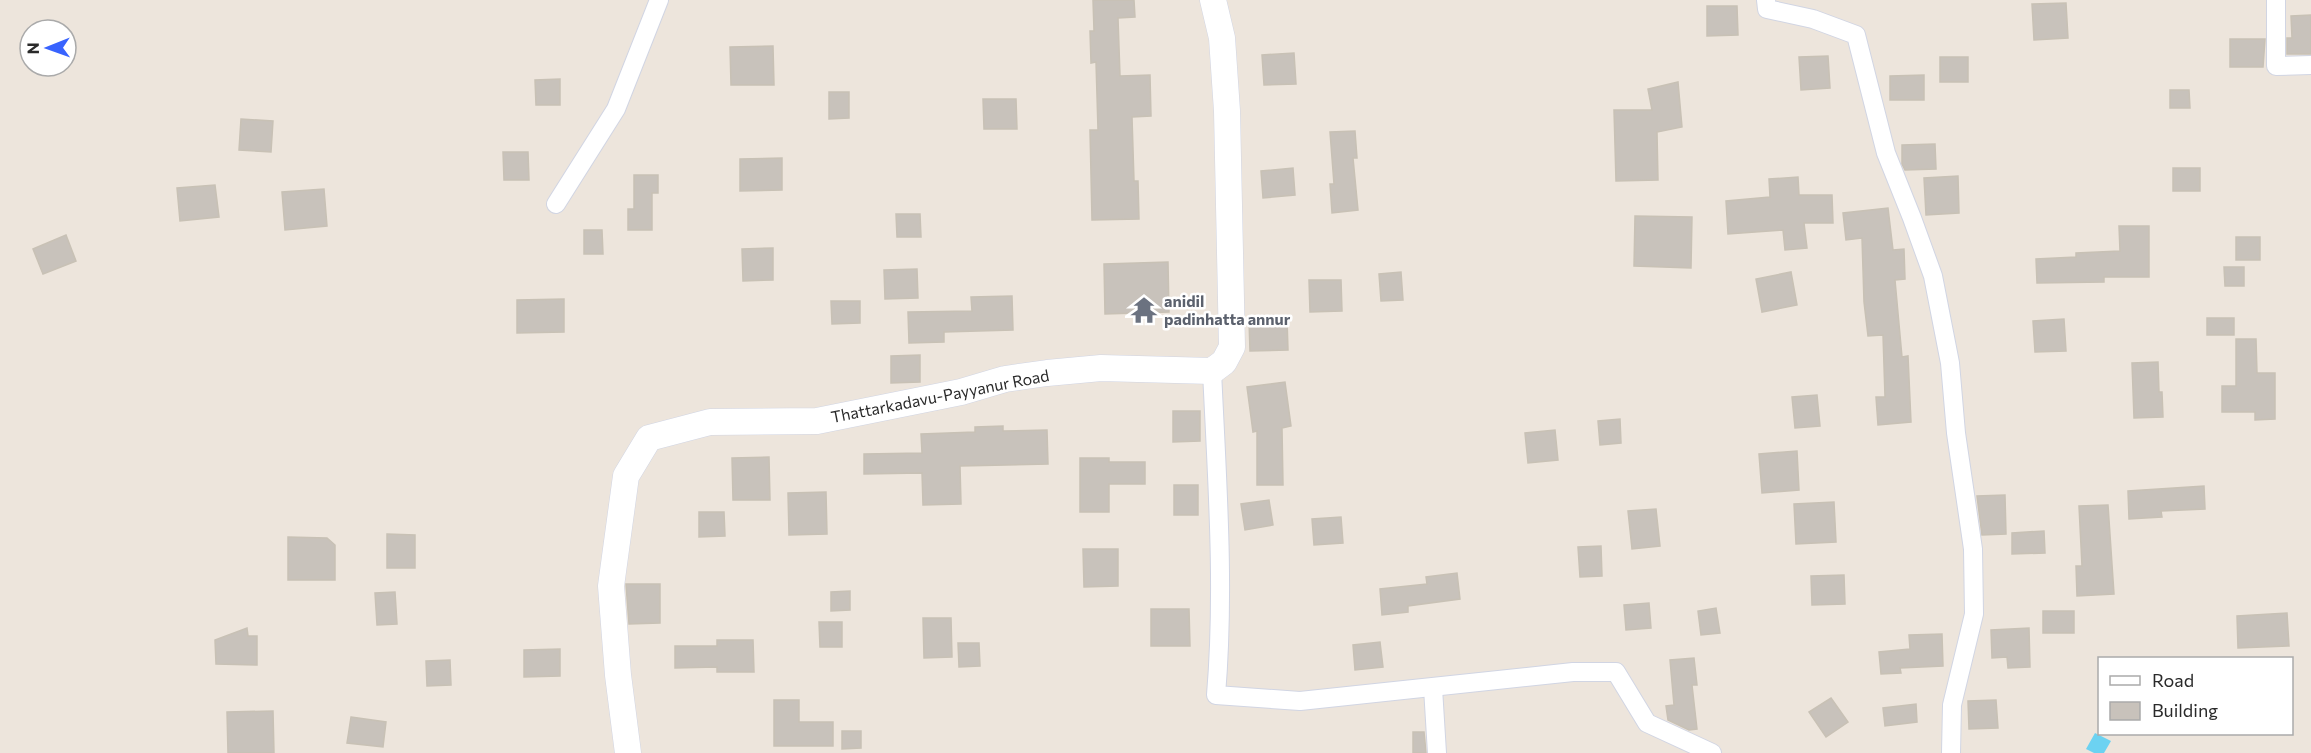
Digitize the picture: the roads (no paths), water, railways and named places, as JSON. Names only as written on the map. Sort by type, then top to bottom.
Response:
[{"type":"main road","points":[[1212,371],[1224,362],[1232,348],[1227,111],[1222,38],[1213,0]]},
{"type":"main road","name":"Thattarkadavu-Payyanur Road","points":[[628,753],[618,675],[611,586],[626,476],[649,438],[710,422],[817,421],[961,392],[1005,379],[1047,373],[1101,368],[1212,371]]},
{"type":"street","points":[[556,204],[616,109],[658,0]]},
{"type":"street","points":[[1766,0],[1767,9],[1813,19],[1856,35],[1886,153],[1933,276],[1950,363],[1956,433],[1973,549],[1974,614],[1952,705],[1951,753]]},
{"type":"street","points":[[2276,0],[2276,66],[2311,65]]},
{"type":"street","points":[[1212,371],[1221,639],[1216,695],[1300,701],[1573,672],[1616,672],[1647,723],[1712,753]]},
{"type":"street","points":[[1433,688],[1437,753]]},
{"type":"water","points":[[2095,733],[2111,741],[2104,753],[2094,753],[2086,749]]},
{"type":"place","name":"anidil padinhatta annur","points":[[1144,310]]}]
